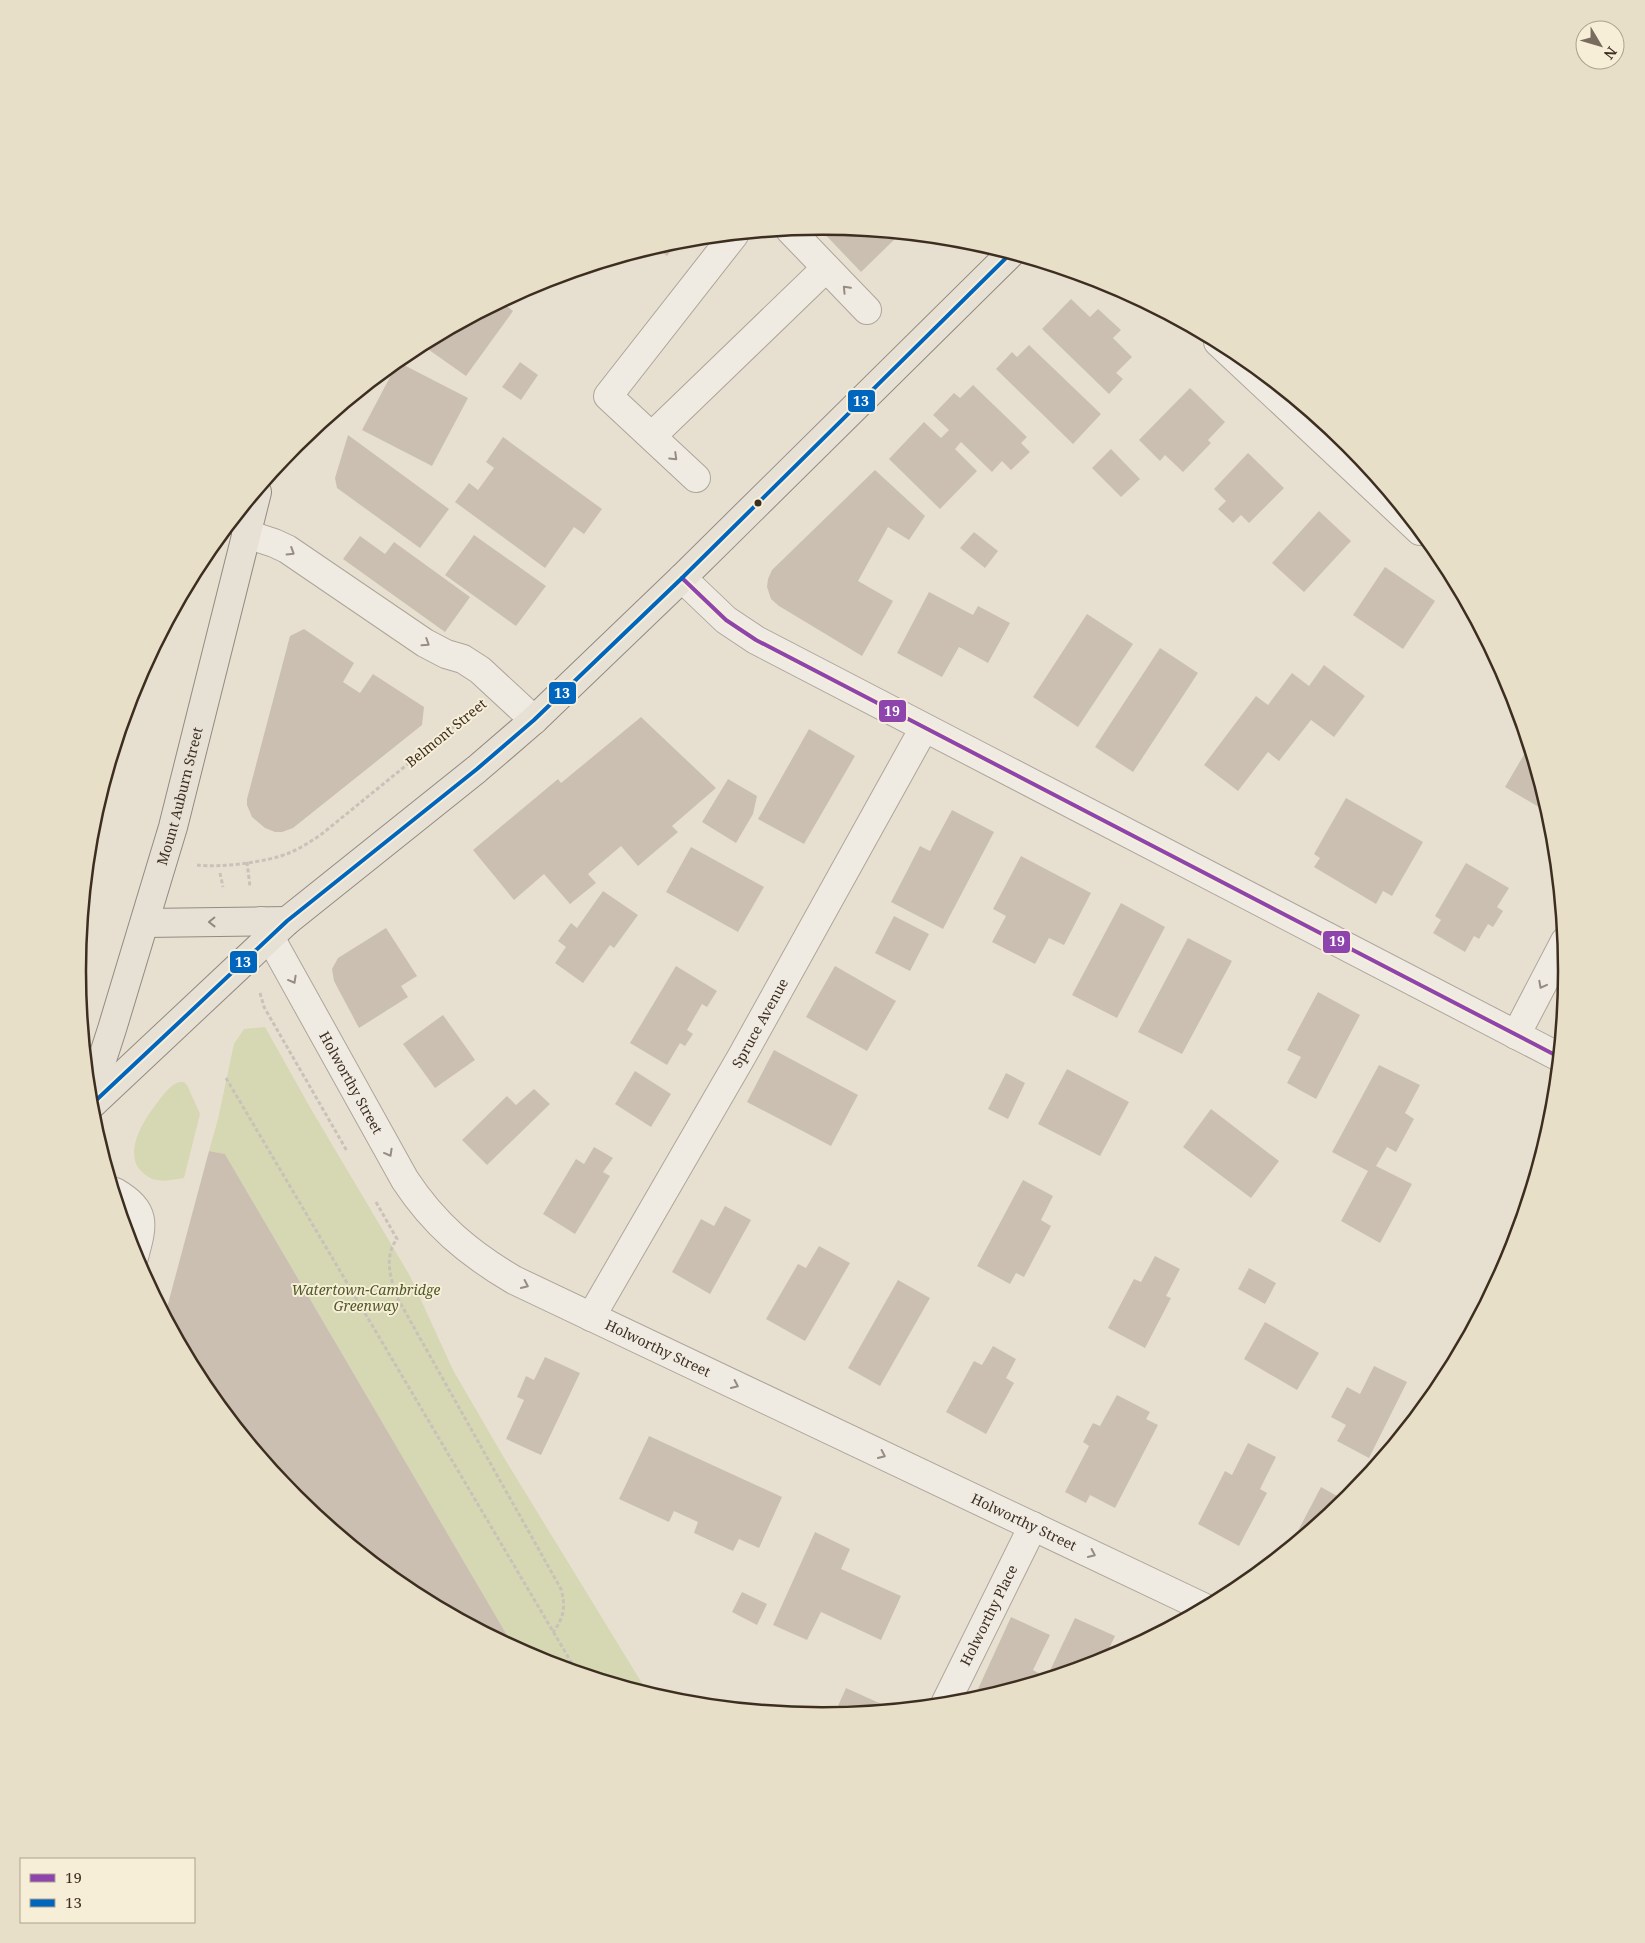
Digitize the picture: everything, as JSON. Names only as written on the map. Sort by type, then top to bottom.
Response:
[{"type":"main road","points":[[98,1099],[273,926],[483,764],[534,720],[682,578],[1006,258]]},
{"type":"main road","name":"Mount Auburn Street","points":[[95,1081],[145,923],[194,746],[254,504]]},
{"type":"main road","points":[[145,923],[273,926]]},
{"type":"street","points":[[796,236],[867,310]]},
{"type":"street","points":[[696,478],[608,396],[729,242]]},
{"type":"street","points":[[652,436],[826,268]]},
{"type":"street","points":[[1250,372],[1391,504]]},
{"type":"street","points":[[246,534],[287,549],[426,643],[472,664],[534,720]]},
{"type":"street","points":[[682,578],[738,630],[1554,1053]]},
{"type":"street","name":"Spruce Avenue","points":[[592,1317],[742,1056],[924,728]]},
{"type":"street","name":"Holworthy Street","points":[[273,926],[394,1162],[425,1208],[460,1244],[483,1261],[514,1280],[1198,1605]]},
{"type":"street","points":[[1516,1035],[1558,952]]},
{"type":"street","points":[[122,1197],[134,1206],[139,1214],[142,1223],[138,1242]]},
{"type":"street","name":"Holworthy Place","points":[[949,1697],[1033,1526]]},
{"type":"path","name":"Belmont Street","points":[[206,866],[247,862],[287,854],[298,849],[323,833],[482,703],[502,691]]},
{"type":"path","points":[[247,862],[250,886]]},
{"type":"path","points":[[220,873],[224,894]]},
{"type":"path","points":[[261,1000],[349,1155]]},
{"type":"path","points":[[226,1078],[572,1664]]},
{"type":"path","points":[[373,1197],[397,1239],[392,1245],[389,1262],[398,1299],[561,1589],[565,1608],[559,1624],[553,1632]]},
{"type":"green space","name":"Watertown-Cambridge Greenway","points":[[265,1027],[311,1109],[410,1276],[453,1370],[503,1456],[644,1686],[586,1669],[508,1637],[225,1154],[209,1151],[234,1044],[244,1029]]},
{"type":"green space","points":[[179,1082],[184,1082],[187,1085],[200,1114],[184,1178],[167,1181],[155,1180],[143,1173],[137,1165],[134,1157],[137,1138],[152,1110],[167,1091]]},
{"type":"building","points":[[826,235],[894,239],[861,272]]},
{"type":"building","points":[[671,251],[667,256],[663,253]]},
{"type":"building","points":[[1071,299],[1090,317],[1098,309],[1121,330],[1113,338],[1132,357],[1116,373],[1123,379],[1109,394],[1042,329]]},
{"type":"building","points":[[507,306],[513,311],[466,376],[428,350]]},
{"type":"building","points":[[1029,345],[1101,414],[1073,444],[996,369],[1012,352],[1017,357]]},
{"type":"building","points":[[520,362],[538,375],[521,400],[502,387]]},
{"type":"building","points":[[404,365],[468,398],[432,466],[362,430],[391,375]]},
{"type":"building","points":[[973,385],[1027,437],[1021,443],[1030,452],[1011,470],[1002,461],[992,472],[961,442],[955,449],[977,471],[940,509],[889,459],[924,422],[941,438],[949,430],[933,415],[954,393],[960,398]]},
{"type":"building","points":[[1190,388],[1225,422],[1208,440],[1211,443],[1183,472],[1165,455],[1160,461],[1139,440]]},
{"type":"building","points":[[348,435],[449,509],[420,548],[337,488],[335,478]]},
{"type":"building","points":[[503,437],[602,509],[584,534],[574,527],[545,568],[455,502],[469,483],[478,490],[494,468],[486,462]]},
{"type":"building","points":[[1111,449],[1140,479],[1121,497],[1092,468]]},
{"type":"building","points":[[1248,453],[1284,488],[1249,523],[1241,515],[1233,523],[1218,509],[1226,501],[1214,489]]},
{"type":"building","points":[[875,470],[925,516],[909,540],[888,527],[858,581],[893,601],[862,656],[779,606],[771,599],[767,587],[772,570]]},
{"type":"building","points":[[1319,511],[1351,541],[1304,592],[1272,563]]},
{"type":"building","points":[[974,532],[998,551],[985,568],[960,548]]},
{"type":"building","points":[[474,535],[546,586],[516,626],[445,575]]},
{"type":"building","points":[[360,536],[385,554],[394,542],[470,597],[445,632],[343,559]]},
{"type":"building","points":[[1385,567],[1435,601],[1403,649],[1353,615]]},
{"type":"building","points":[[929,592],[973,615],[978,606],[1010,623],[988,663],[959,647],[942,677],[897,653]]},
{"type":"building","points":[[1087,614],[1133,644],[1078,727],[1033,697]]},
{"type":"building","points":[[304,629],[354,663],[343,682],[360,693],[373,674],[424,707],[422,725],[293,828],[282,832],[275,832],[265,828],[252,817],[247,805],[247,799],[290,636]]},
{"type":"building","points":[[1160,648],[1198,673],[1133,772],[1095,747]]},
{"type":"building","points":[[1324,665],[1365,696],[1334,737],[1311,720],[1279,761],[1268,752],[1238,791],[1204,765],[1256,696],[1268,705],[1292,673],[1309,686]]},
{"type":"building","points":[[641,717],[716,788],[672,826],[678,832],[638,866],[621,846],[588,874],[596,883],[570,904],[544,874],[514,900],[473,850],[558,779],[561,783]]},
{"type":"building","points":[[809,729],[855,756],[804,844],[758,819]]},
{"type":"building","points":[[1525,752],[1540,808],[1505,787]]},
{"type":"building","points":[[728,779],[757,796],[753,814],[736,843],[702,822]]},
{"type":"building","points":[[1346,798],[1423,842],[1392,896],[1383,891],[1376,904],[1314,867],[1320,858],[1314,854]]},
{"type":"building","points":[[952,810],[994,832],[943,929],[891,902],[920,846],[930,851]]},
{"type":"building","points":[[691,847],[764,887],[738,932],[666,892]]},
{"type":"building","points":[[1021,856],[1091,893],[1064,945],[1049,938],[1035,964],[992,942],[1006,916],[993,909]]},
{"type":"building","points":[[1466,863],[1509,888],[1497,907],[1503,911],[1493,927],[1488,924],[1479,939],[1474,936],[1465,952],[1433,933],[1441,920],[1435,916]]},
{"type":"building","points":[[603,891],[638,915],[614,948],[610,945],[583,983],[555,963],[566,947],[558,941],[571,923],[577,928]]},
{"type":"building","points":[[1121,903],[1165,927],[1117,1018],[1072,995]]},
{"type":"building","points":[[894,916],[929,934],[910,971],[875,953]]},
{"type":"building","points":[[386,928],[417,976],[401,986],[408,997],[359,1028],[334,981],[332,969],[338,958]]},
{"type":"building","points":[[1188,938],[1232,961],[1182,1054],[1138,1032]]},
{"type":"building","points":[[676,966],[717,991],[707,1007],[702,1004],[687,1030],[693,1034],[685,1046],[680,1043],[667,1065],[630,1043]]},
{"type":"building","points":[[835,966],[896,1001],[867,1051],[806,1017]]},
{"type":"building","points":[[1318,992],[1360,1015],[1316,1099],[1287,1083],[1301,1057],[1287,1050]]},
{"type":"building","points":[[443,1015],[475,1060],[435,1088],[403,1044]]},
{"type":"building","points":[[774,1050],[858,1095],[831,1146],[747,1102]]},
{"type":"building","points":[[1379,1065],[1420,1085],[1405,1113],[1414,1119],[1396,1152],[1387,1147],[1376,1166],[1412,1184],[1380,1243],[1341,1221],[1368,1171],[1332,1152]]},
{"type":"building","points":[[1067,1069],[1129,1102],[1100,1156],[1038,1124]]},
{"type":"building","points":[[635,1071],[671,1094],[651,1127],[615,1104]]},
{"type":"building","points":[[1006,1073],[1025,1083],[1008,1119],[988,1109]]},
{"type":"building","points":[[534,1089],[550,1104],[487,1165],[462,1140],[507,1096],[516,1105]]},
{"type":"building","points":[[1211,1109],[1279,1161],[1251,1198],[1183,1147]]},
{"type":"building","points":[[594,1147],[613,1158],[603,1172],[610,1176],[575,1234],[543,1214],[576,1159],[584,1164]]},
{"type":"building","points":[[209,1151],[225,1154],[508,1637],[454,1609],[413,1584],[374,1556],[302,1492],[238,1420],[210,1381],[167,1307]]},
{"type":"building","points":[[1023,1180],[1053,1196],[1041,1220],[1051,1226],[1024,1277],[1016,1273],[1010,1284],[977,1266]]},
{"type":"building","points":[[725,1206],[751,1220],[710,1294],[672,1272],[701,1219],[714,1226]]},
{"type":"building","points":[[819,1246],[850,1263],[805,1341],[766,1319],[798,1264],[806,1268]]},
{"type":"building","points":[[1155,1256],[1180,1269],[1166,1296],[1171,1298],[1145,1348],[1108,1328],[1134,1279],[1141,1282]]},
{"type":"building","points":[[1249,1268],[1276,1283],[1265,1304],[1238,1289]]},
{"type":"building","points":[[898,1280],[930,1298],[880,1386],[848,1368]]},
{"type":"building","points":[[1265,1322],[1319,1353],[1297,1390],[1244,1359]]},
{"type":"building","points":[[993,1346],[1016,1359],[1006,1378],[1014,1383],[986,1434],[946,1412],[974,1361],[982,1365]]},
{"type":"building","points":[[545,1357],[580,1373],[541,1455],[506,1439],[524,1400],[517,1397],[526,1376],[534,1380]]},
{"type":"building","points":[[1374,1366],[1407,1382],[1369,1458],[1337,1441],[1346,1425],[1331,1417],[1347,1387],[1360,1394]]},
{"type":"building","points":[[1117,1395],[1150,1412],[1146,1419],[1158,1425],[1115,1508],[1090,1495],[1086,1503],[1065,1492],[1089,1446],[1083,1442],[1093,1423],[1100,1426]]},
{"type":"building","points":[[649,1436],[782,1497],[759,1548],[739,1539],[733,1551],[694,1533],[698,1522],[674,1511],[669,1522],[619,1499]]},
{"type":"building","points":[[1248,1443],[1276,1457],[1260,1489],[1267,1493],[1239,1546],[1198,1524],[1225,1471],[1232,1475]]},
{"type":"building","points":[[1321,1487],[1338,1497],[1308,1525],[1296,1535]]},
{"type":"building","points":[[815,1532],[850,1549],[841,1569],[901,1596],[881,1640],[821,1612],[807,1640],[773,1625]]},
{"type":"building","points":[[742,1592],[767,1604],[757,1625],[732,1612]]},
{"type":"building","points":[[1011,1617],[1050,1635],[1033,1670],[1040,1675],[981,1690],[978,1689]]},
{"type":"building","points":[[1075,1618],[1115,1636],[1108,1650],[1049,1672]]},
{"type":"building","points":[[846,1688],[883,1705],[871,1706],[837,1707]]},
{"type":"transit line","name":"13","points":[[98,1099],[287,921],[477,769],[534,720],[682,578],[1006,258]]},
{"type":"transit line","name":"19","points":[[682,578],[726,620],[756,640],[1553,1054]]}]
